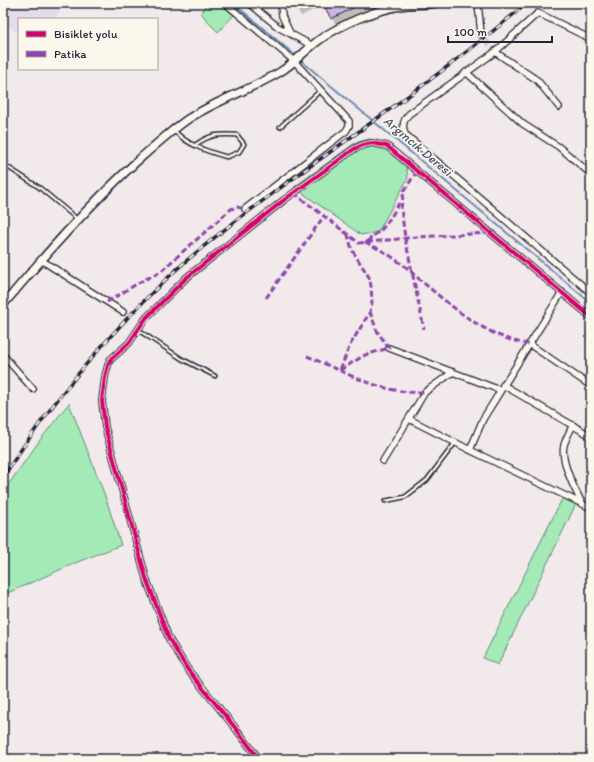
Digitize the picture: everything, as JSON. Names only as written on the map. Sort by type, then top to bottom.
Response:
[{"type":"street","points":[[225,3],[294,60],[349,121],[349,126],[346,131],[245,209]]},
{"type":"street","points":[[249,3],[278,26],[311,45]]},
{"type":"street","points":[[281,3],[282,16],[290,34]]},
{"type":"street","points":[[3,305],[77,219],[116,181],[174,130],[211,104],[273,76],[284,69],[311,45],[340,28],[378,12],[400,6],[436,3]]},
{"type":"street","points":[[478,3],[481,34]]},
{"type":"street","points":[[591,39],[538,13],[495,52],[407,117],[403,125],[405,134],[591,293]]},
{"type":"street","points":[[495,52],[536,80],[559,107]]},
{"type":"street","points":[[466,72],[523,124],[559,147],[591,174]]},
{"type":"street","points":[[259,759],[181,660],[164,628],[146,578],[105,427],[102,410],[103,392],[110,360],[129,342],[146,318],[186,278],[272,210],[354,149],[372,143],[387,146],[591,317]]},
{"type":"street","points":[[41,260],[123,312]]},
{"type":"street","points":[[470,450],[483,419],[562,292]]},
{"type":"street","points":[[529,344],[591,386]]},
{"type":"street","points":[[389,348],[453,372],[502,387],[591,436]]},
{"type":"street","points":[[3,355],[33,389]]},
{"type":"street","points":[[383,461],[425,392],[453,372]]},
{"type":"street","points":[[409,419],[591,508]]},
{"type":"street","points":[[573,425],[563,446],[564,454],[570,477],[583,504]]},
{"type":"lane","points":[[280,127],[321,90]]},
{"type":"lane","points":[[174,130],[180,137],[195,145],[214,154],[228,157],[239,152],[244,144],[237,135],[221,134],[206,137],[195,145]]},
{"type":"lane","points":[[3,164],[40,188],[77,219]]},
{"type":"lane","points":[[138,330],[182,359],[215,376]]},
{"type":"lane","points":[[385,501],[405,497],[427,480],[455,442]]},
{"type":"shaded area","points":[[3,3],[65,3],[56,18],[18,18],[18,33],[3,21]]},
{"type":"green space","points":[[203,3],[220,3],[234,15],[218,32],[201,13],[206,5]]},
{"type":"green space","points":[[369,139],[380,142],[406,165],[408,178],[378,232],[361,235],[294,187],[355,143]]},
{"type":"green space","points":[[69,403],[105,496],[121,545],[80,561],[3,595],[3,492],[40,440]]},
{"type":"green space","points":[[563,497],[577,502],[498,665],[483,658]]},
{"type":"building","points":[[328,3],[363,3],[331,19],[324,5]]},
{"type":"waterway","name":"Argıncık Deresi","points":[[233,3],[296,56]]},
{"type":"waterway","name":"Argıncık Deresi","points":[[299,59],[591,303]]},
{"type":"tunnel","points":[[481,34],[495,52]]},
{"type":"railway","points":[[3,477],[42,421],[84,367],[129,317],[177,269],[245,214],[423,85],[476,45],[527,3]]},
{"type":"marked path","points":[[417,171],[404,191],[401,208],[405,238],[424,329]]},
{"type":"marked path","points":[[294,193],[359,243],[417,237],[490,233]]},
{"type":"marked path","points":[[367,242],[384,227],[400,201]]},
{"type":"marked path","points":[[107,302],[160,272],[231,209],[237,207],[245,209]]},
{"type":"marked path","points":[[266,298],[324,216]]},
{"type":"marked path","points":[[340,370],[350,345],[370,312],[372,302],[369,277],[352,250],[348,235]]},
{"type":"marked path","points":[[365,242],[403,264],[460,313],[473,322],[500,336],[529,344]]},
{"type":"marked path","points":[[340,370],[365,355],[389,348],[377,331],[370,312]]},
{"type":"marked path","points":[[307,356],[379,386],[409,392],[425,392]]},
{"type":"cycle path","points":[[259,759],[188,670],[169,639],[146,578],[105,427],[102,401],[105,377],[110,360],[129,343],[146,318],[186,278],[284,200],[354,149],[372,143],[387,146],[591,317]]}]
